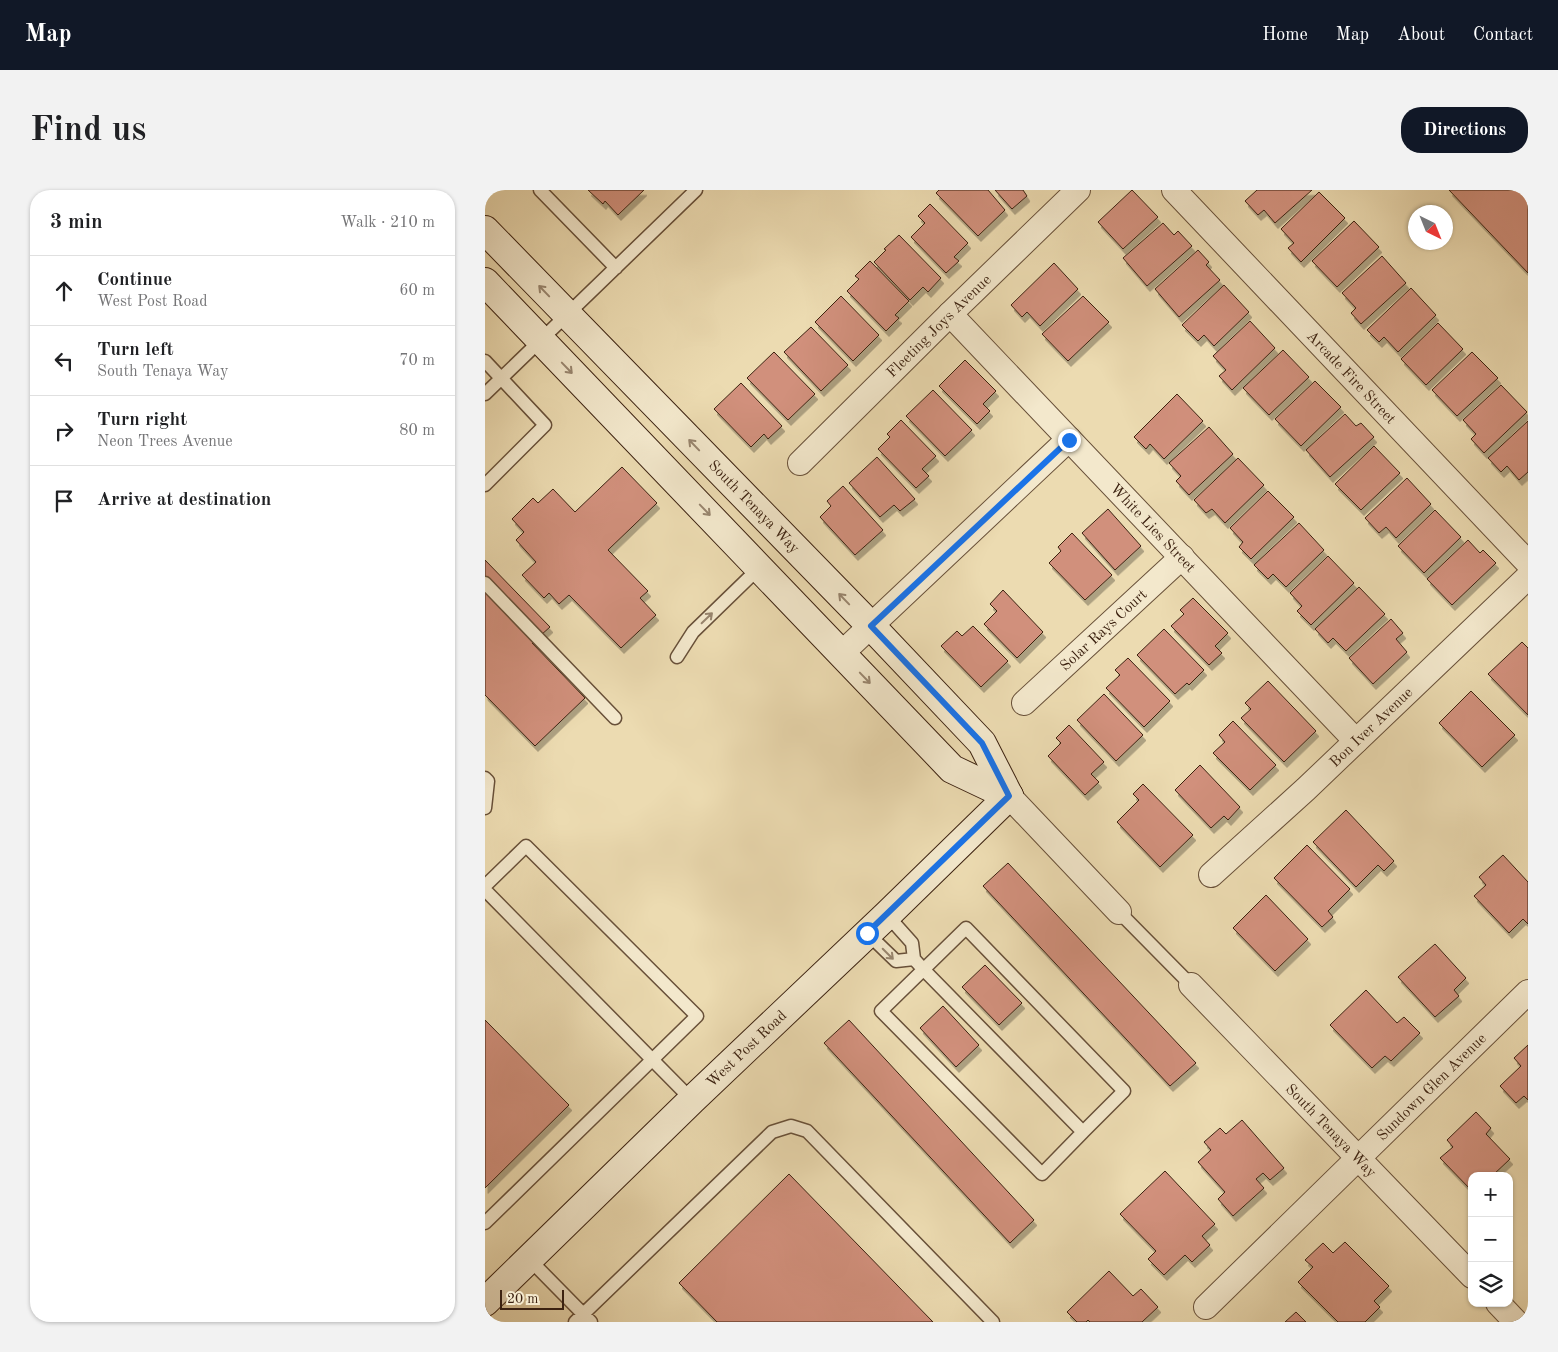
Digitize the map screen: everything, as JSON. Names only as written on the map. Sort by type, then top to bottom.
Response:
[{"type":"street","name":"Fleeting Joys Avenue","points":[[800,464],[950,314],[1078,190]]},
{"type":"street","name":"Arcade Fire Street","points":[[1175,190],[1528,563]]},
{"type":"street","name":"South Tenaya Way","points":[[485,230],[871,626],[982,743],[1009,796],[1119,912]]},
{"type":"street","name":"South Tenaya Way","points":[[485,282],[952,769],[1009,796]]},
{"type":"street","name":"White Lies Street","points":[[950,314],[1356,741]]},
{"type":"street","points":[[842,653],[1069,440]]},
{"type":"street","name":"Solar Rays Court","points":[[1024,702],[1182,558]]},
{"type":"street","name":"Bon Iver Avenue","points":[[1211,875],[1306,789],[1528,577]]},
{"type":"street","name":"West Post Road","points":[[485,1302],[692,1100],[1009,796]]},
{"type":"street","name":"South Tenaya Way","points":[[1191,985],[1468,1272]]},
{"type":"street","name":"Sundown Glen Avenue","points":[[1206,1307],[1528,992]]},
{"type":"street","points":[[1502,1307],[1516,1322]]},
{"type":"lane","points":[[540,190],[616,268]]},
{"type":"lane","points":[[485,394],[696,190]]},
{"type":"lane","points":[[485,361],[545,425],[485,485]]},
{"type":"lane","points":[[677,657],[693,632],[760,568]]},
{"type":"lane","points":[[485,583],[615,718]]},
{"type":"lane","points":[[485,778],[488,781],[485,808]]},
{"type":"lane","points":[[485,886],[526,846],[697,1016],[485,1224]]},
{"type":"lane","points":[[485,890],[692,1100]]},
{"type":"lane","points":[[1119,912],[1191,985]]},
{"type":"lane","points":[[877,924],[896,961],[914,959]]},
{"type":"lane","points":[[877,924],[912,943],[914,959],[923,969],[1083,1132]]},
{"type":"lane","points":[[966,928],[1124,1091],[1083,1132],[1042,1174],[881,1011],[966,928]]},
{"type":"lane","points":[[529,1259],[583,1319],[772,1132],[791,1126],[807,1131],[993,1322]]},
{"type":"building","points":[[588,190],[644,190],[618,215],[605,201],[603,204]]},
{"type":"building","points":[[939,190],[988,190],[1005,210],[978,236],[936,193]]},
{"type":"building","points":[[995,190],[1023,190],[1027,196],[1012,209]]},
{"type":"building","points":[[1132,190],[1158,217],[1123,249],[1098,222]]},
{"type":"building","points":[[1257,190],[1312,190],[1275,223],[1264,210],[1258,215],[1245,201]]},
{"type":"building","points":[[1449,190],[1528,190],[1528,273]]},
{"type":"building","points":[[1319,192],[1345,218],[1301,262],[1288,248],[1294,243],[1281,229]]},
{"type":"building","points":[[930,204],[968,243],[954,257],[959,261],[946,273],[911,237],[925,223],[918,216]]},
{"type":"building","points":[[1354,221],[1379,247],[1337,287],[1312,261]]},
{"type":"building","points":[[1163,223],[1174,235],[1178,231],[1192,246],[1147,286],[1123,258]]},
{"type":"building","points":[[899,235],[941,278],[928,292],[923,287],[910,300],[874,262]]},
{"type":"building","points":[[1198,250],[1209,262],[1206,265],[1220,280],[1179,317],[1155,289]]},
{"type":"building","points":[[1382,256],[1406,283],[1361,324],[1351,313],[1356,308],[1342,293]]},
{"type":"building","points":[[870,261],[909,301],[895,315],[899,318],[886,331],[847,291],[859,279],[855,276]]},
{"type":"building","points":[[1054,263],[1078,289],[1040,326],[1027,312],[1022,317],[1011,305]]},
{"type":"building","points":[[1224,285],[1249,312],[1214,346],[1204,335],[1198,341],[1182,325]]},
{"type":"building","points":[[1411,288],[1436,315],[1398,352],[1384,337],[1379,342],[1367,330]]},
{"type":"building","points":[[841,296],[879,335],[853,361],[815,322]]},
{"type":"building","points":[[1083,296],[1109,322],[1068,361],[1042,334]]},
{"type":"building","points":[[1250,321],[1275,348],[1232,390],[1219,376],[1226,370],[1213,356]]},
{"type":"building","points":[[1438,323],[1463,349],[1426,385],[1401,359]]},
{"type":"building","points":[[811,327],[848,365],[821,391],[784,352]]},
{"type":"building","points":[[1283,350],[1309,377],[1269,415],[1243,388]]},
{"type":"building","points":[[774,352],[815,394],[788,420],[747,378]]},
{"type":"building","points":[[1472,352],[1498,378],[1457,416],[1432,390]]},
{"type":"building","points":[[965,360],[996,391],[983,404],[990,411],[977,424],[939,386]]},
{"type":"building","points":[[1315,381],[1341,407],[1301,446],[1275,419]]},
{"type":"building","points":[[741,383],[782,426],[768,439],[764,434],[751,447],[714,409]]},
{"type":"building","points":[[1501,385],[1527,412],[1484,453],[1471,439],[1476,434],[1463,420]]},
{"type":"building","points":[[933,390],[972,430],[945,456],[906,416]]},
{"type":"building","points":[[1177,394],[1203,421],[1164,459],[1150,444],[1146,449],[1134,437]]},
{"type":"building","points":[[1345,414],[1356,426],[1361,423],[1374,437],[1330,477],[1306,450]]},
{"type":"building","points":[[901,420],[936,456],[922,469],[929,476],[916,488],[878,449],[890,437],[887,434]]},
{"type":"building","points":[[1528,421],[1528,472],[1519,480],[1507,466],[1501,472],[1488,458]]},
{"type":"building","points":[[1209,427],[1233,454],[1189,495],[1176,481],[1181,476],[1169,463]]},
{"type":"building","points":[[1374,446],[1400,473],[1361,510],[1335,484]]},
{"type":"building","points":[[877,457],[915,499],[900,511],[894,505],[880,517],[849,483]]},
{"type":"building","points":[[1238,458],[1264,485],[1225,523],[1212,509],[1206,513],[1194,500]]},
{"type":"building","points":[[622,467],[657,503],[608,550],[648,591],[640,598],[656,615],[621,648],[569,595],[559,604],[549,593],[544,598],[522,575],[536,562],[516,540],[524,532],[512,519],[533,498],[538,503],[553,489],[575,512]]},
{"type":"building","points":[[1407,478],[1431,504],[1396,538],[1386,527],[1379,533],[1365,518]]},
{"type":"building","points":[[843,486],[883,530],[855,555],[820,517],[831,506],[827,501]]},
{"type":"building","points":[[1268,491],[1294,517],[1251,559],[1239,547],[1243,542],[1230,528]]},
{"type":"building","points":[[1108,509],[1141,546],[1115,570],[1082,533]]},
{"type":"building","points":[[1435,510],[1461,537],[1424,573],[1398,546]]},
{"type":"building","points":[[1299,523],[1324,550],[1286,587],[1273,574],[1268,579],[1254,565]]},
{"type":"building","points":[[1072,533],[1112,575],[1085,600],[1049,563],[1061,551],[1058,547]]},
{"type":"building","points":[[1468,540],[1480,553],[1483,550],[1496,563],[1452,605],[1427,579]]},
{"type":"building","points":[[1328,556],[1354,583],[1311,625],[1297,611],[1302,606],[1290,593]]},
{"type":"building","points":[[485,560],[550,627],[532,643],[585,698],[535,746],[485,695]]},
{"type":"building","points":[[1359,587],[1385,614],[1346,651],[1333,638],[1328,643],[1315,629]]},
{"type":"building","points":[[1003,590],[1043,632],[1017,658],[984,624],[997,611],[990,604]]},
{"type":"building","points":[[1193,598],[1228,633],[1215,646],[1222,653],[1209,665],[1171,626],[1184,614],[1180,610]]},
{"type":"building","points":[[1391,619],[1403,633],[1396,639],[1407,652],[1373,684],[1349,658]]},
{"type":"building","points":[[973,626],[1008,661],[981,687],[941,646],[957,631],[962,636]]},
{"type":"building","points":[[1164,629],[1204,670],[1189,685],[1187,683],[1175,694],[1137,655]]},
{"type":"building","points":[[1522,642],[1528,648],[1528,715],[1488,674]]},
{"type":"building","points":[[1128,658],[1170,701],[1144,727],[1106,688],[1120,675],[1115,670]]},
{"type":"building","points":[[1268,681],[1316,731],[1284,762],[1241,718],[1251,709],[1245,703]]},
{"type":"building","points":[[1471,691],[1515,735],[1482,767],[1439,723]]},
{"type":"building","points":[[1104,694],[1143,735],[1116,761],[1077,720]]},
{"type":"building","points":[[1233,721],[1276,765],[1250,790],[1213,753],[1225,742],[1219,735]]},
{"type":"building","points":[[1069,725],[1104,762],[1091,774],[1099,782],[1085,795],[1048,756],[1061,743],[1056,738]]},
{"type":"building","points":[[1200,765],[1240,807],[1228,820],[1224,816],[1211,828],[1175,790]]},
{"type":"building","points":[[1143,784],[1193,835],[1160,867],[1117,822],[1139,800],[1133,794]]},
{"type":"building","points":[[1346,810],[1394,861],[1384,871],[1378,865],[1356,887],[1313,842]]},
{"type":"building","points":[[1307,845],[1350,889],[1328,911],[1333,917],[1322,927],[1274,878]]},
{"type":"building","points":[[1503,855],[1528,882],[1528,924],[1523,919],[1509,933],[1474,896],[1486,885],[1479,877]]},
{"type":"building","points":[[1008,863],[1196,1063],[1170,1086],[983,886]]},
{"type":"building","points":[[1266,895],[1308,939],[1275,971],[1233,928]]},
{"type":"building","points":[[1435,944],[1466,978],[1454,990],[1459,996],[1435,1017],[1398,977]]},
{"type":"building","points":[[985,965],[1022,1003],[999,1025],[962,987]]},
{"type":"building","points":[[1366,990],[1397,1023],[1404,1017],[1420,1033],[1391,1061],[1385,1056],[1372,1068],[1330,1025]]},
{"type":"building","points":[[943,1006],[979,1045],[956,1067],[920,1028]]},
{"type":"building","points":[[485,1020],[569,1105],[485,1188]]},
{"type":"building","points":[[849,1020],[1034,1220],[1010,1243],[824,1043]]},
{"type":"building","points":[[1528,1045],[1528,1100],[1524,1096],[1516,1103],[1500,1086],[1521,1066],[1514,1058]]},
{"type":"building","points":[[1476,1112],[1491,1128],[1486,1134],[1510,1159],[1496,1172],[1468,1172],[1468,1187],[1440,1158],[1453,1147],[1447,1140]]},
{"type":"building","points":[[1242,1120],[1284,1168],[1270,1180],[1263,1173],[1256,1179],[1264,1188],[1233,1216],[1218,1199],[1225,1192],[1198,1162],[1211,1150],[1204,1142],[1220,1128],[1226,1134]]},
{"type":"building","points":[[1165,1171],[1215,1224],[1202,1236],[1210,1245],[1192,1262],[1185,1255],[1164,1275],[1148,1259],[1156,1251],[1120,1214]]},
{"type":"building","points":[[789,1174],[933,1322],[717,1322],[679,1283]]},
{"type":"building","points":[[1345,1242],[1389,1286],[1374,1301],[1380,1307],[1365,1322],[1338,1322],[1298,1282],[1313,1267],[1305,1260],[1323,1243],[1333,1253]]},
{"type":"building","points":[[1109,1271],[1133,1296],[1141,1289],[1158,1307],[1142,1322],[1090,1322],[1088,1320],[1086,1322],[1077,1322],[1067,1312]]},
{"type":"building","points":[[1296,1312],[1306,1322],[1285,1322]]},
{"type":"route","points":[[867,933],[1009,796],[982,743],[871,626],[1069,440]]}]
